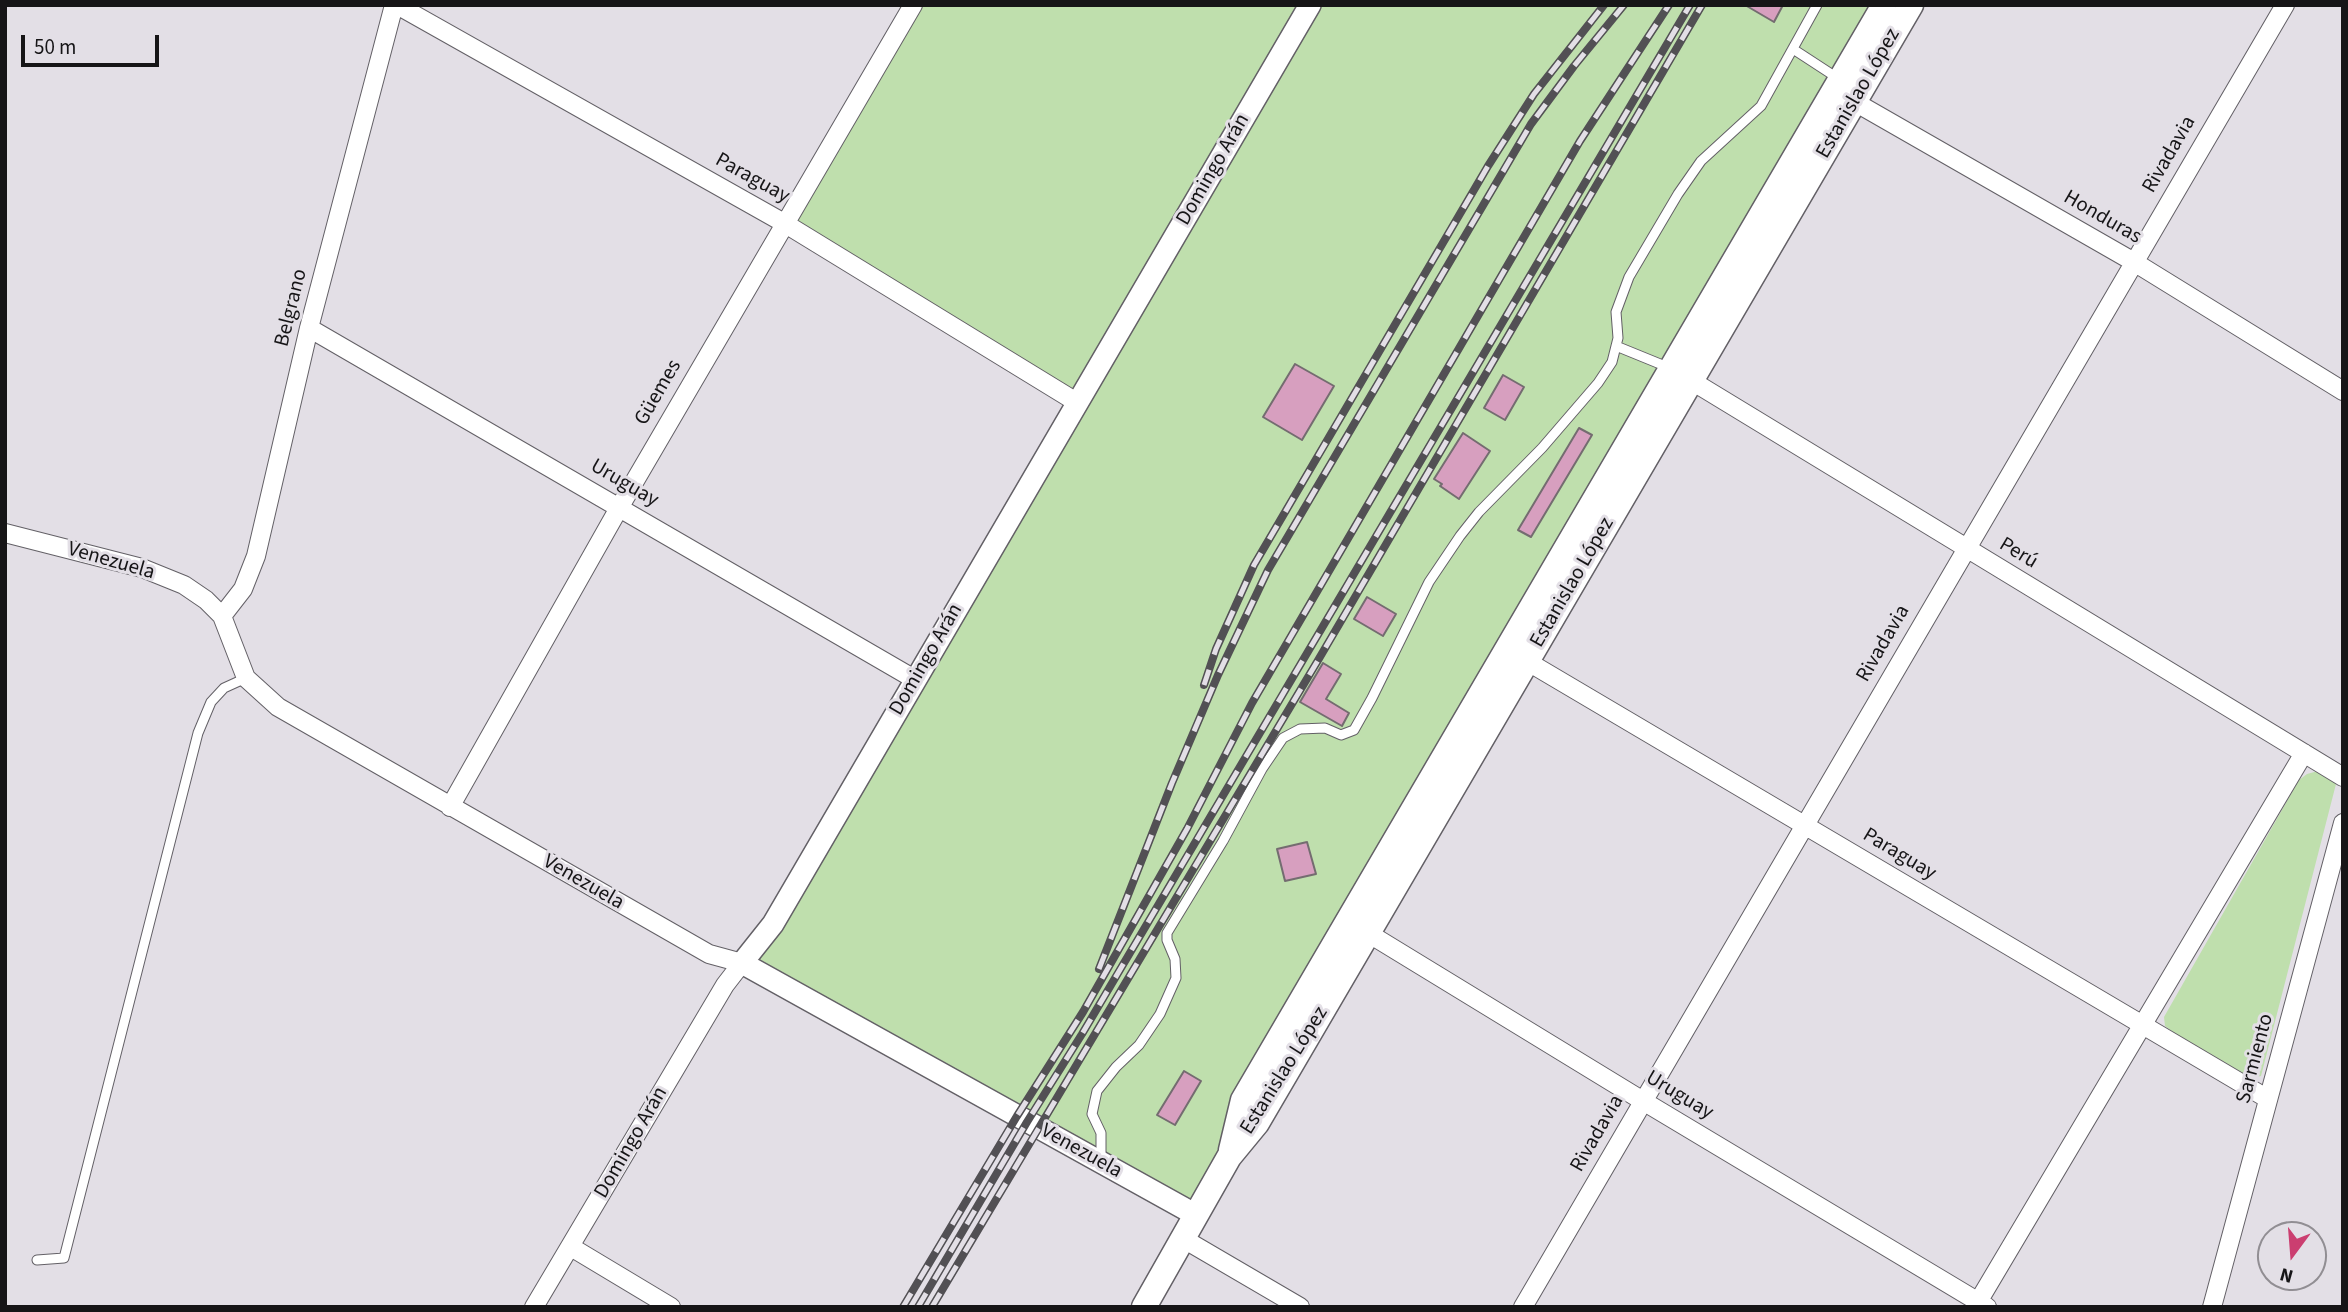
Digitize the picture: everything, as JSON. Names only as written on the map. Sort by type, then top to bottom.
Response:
[{"type":"main road","name":"Estanislao López","points":[[1144,1307],[1229,1157],[1257,1123],[1358,927],[1681,375],[1843,91],[1884,5]]},
{"type":"main road","name":"Estanislao López","points":[[1843,91],[1911,5]]},
{"type":"street","name":"Paraguay","points":[[396,5],[784,223],[1078,403]]},
{"type":"street","name":"Belgrano","points":[[222,616],[243,589],[256,556],[309,328],[396,5]]},
{"type":"street","name":"Güemes","points":[[450,807],[618,508],[913,5]]},
{"type":"street","name":"Domingo Arán","points":[[534,1307],[725,985],[773,924],[1310,5]]},
{"type":"street","name":"Rivadavia","points":[[1523,1307],[2285,5]]},
{"type":"street","name":"Honduras","points":[[1843,91],[2134,262],[2343,391]]},
{"type":"street","name":"Uruguay","points":[[309,328],[915,680]]},
{"type":"street","name":"Perú","points":[[1681,375],[2343,777]]},
{"type":"street","name":"Venezuela","points":[[5,533],[142,568],[184,585],[206,600],[222,616],[246,678],[278,707],[709,954],[742,963],[1196,1214]]},
{"type":"street","name":"Paraguay","points":[[1517,656],[2268,1099]]},
{"type":"street","points":[[1980,1305],[2304,753]]},
{"type":"street","name":"Sarmiento","points":[[2212,1307],[2343,823]]},
{"type":"street","name":"Uruguay","points":[[1358,927],[1980,1305]]},
{"type":"street","points":[[1182,1238],[1300,1307]]},
{"type":"street","points":[[571,1247],[671,1307]]},
{"type":"lane","points":[[1101,1162],[1101,1133],[1092,1114],[1097,1091],[1116,1067],[1139,1045],[1160,1014],[1176,978],[1175,959],[1167,933],[1223,841],[1262,769],[1283,738],[1300,729],[1325,728],[1341,735],[1354,730],[1429,582],[1460,536],[1479,512],[1542,448],[1598,383],[1612,362],[1618,338],[1616,312],[1629,277],[1701,162],[1761,106],[1817,5]]},
{"type":"lane","points":[[1793,49],[1843,91]]},
{"type":"lane","points":[[1616,346],[1681,375]]},
{"type":"lane","points":[[37,1260],[64,1258],[198,733],[211,702],[224,688],[246,678]]},
{"type":"green space","points":[[913,5],[1884,5],[1196,1215],[742,963],[1078,403],[784,223]]},
{"type":"green space","points":[[2318,771],[2330,776],[2336,784],[2261,1076],[2251,1078],[2173,1032],[2165,1026],[2164,1017],[2299,780]]},
{"type":"building","points":[[1745,5],[1783,5],[1774,22]]},
{"type":"building","points":[[1295,364],[1334,386],[1302,440],[1263,417]]},
{"type":"building","points":[[1503,375],[1524,387],[1505,420],[1484,408]]},
{"type":"building","points":[[1579,428],[1592,435],[1531,537],[1518,530]]},
{"type":"building","points":[[1463,433],[1490,451],[1459,499],[1434,479]]},
{"type":"building","points":[[1367,597],[1396,614],[1383,636],[1354,619]]},
{"type":"building","points":[[1323,663],[1341,674],[1326,699],[1349,713],[1342,726],[1300,702]]},
{"type":"building","points":[[1307,842],[1316,874],[1285,881],[1277,849]]},
{"type":"building","points":[[1184,1071],[1201,1081],[1175,1125],[1157,1115]]},
{"type":"railway","points":[[1204,685],[1216,649],[1254,565],[1488,166],[1534,94],[1604,5]]},
{"type":"railway","points":[[1099,969],[1172,783],[1218,675],[1268,570],[1531,124],[1624,5]]},
{"type":"railway","points":[[903,1307],[1017,1116],[1083,1012],[1187,829],[1252,703],[1580,141],[1669,5]]},
{"type":"railway","points":[[918,1307],[1690,5]]},
{"type":"railway","points":[[932,1307],[1317,662],[1702,5]]}]
